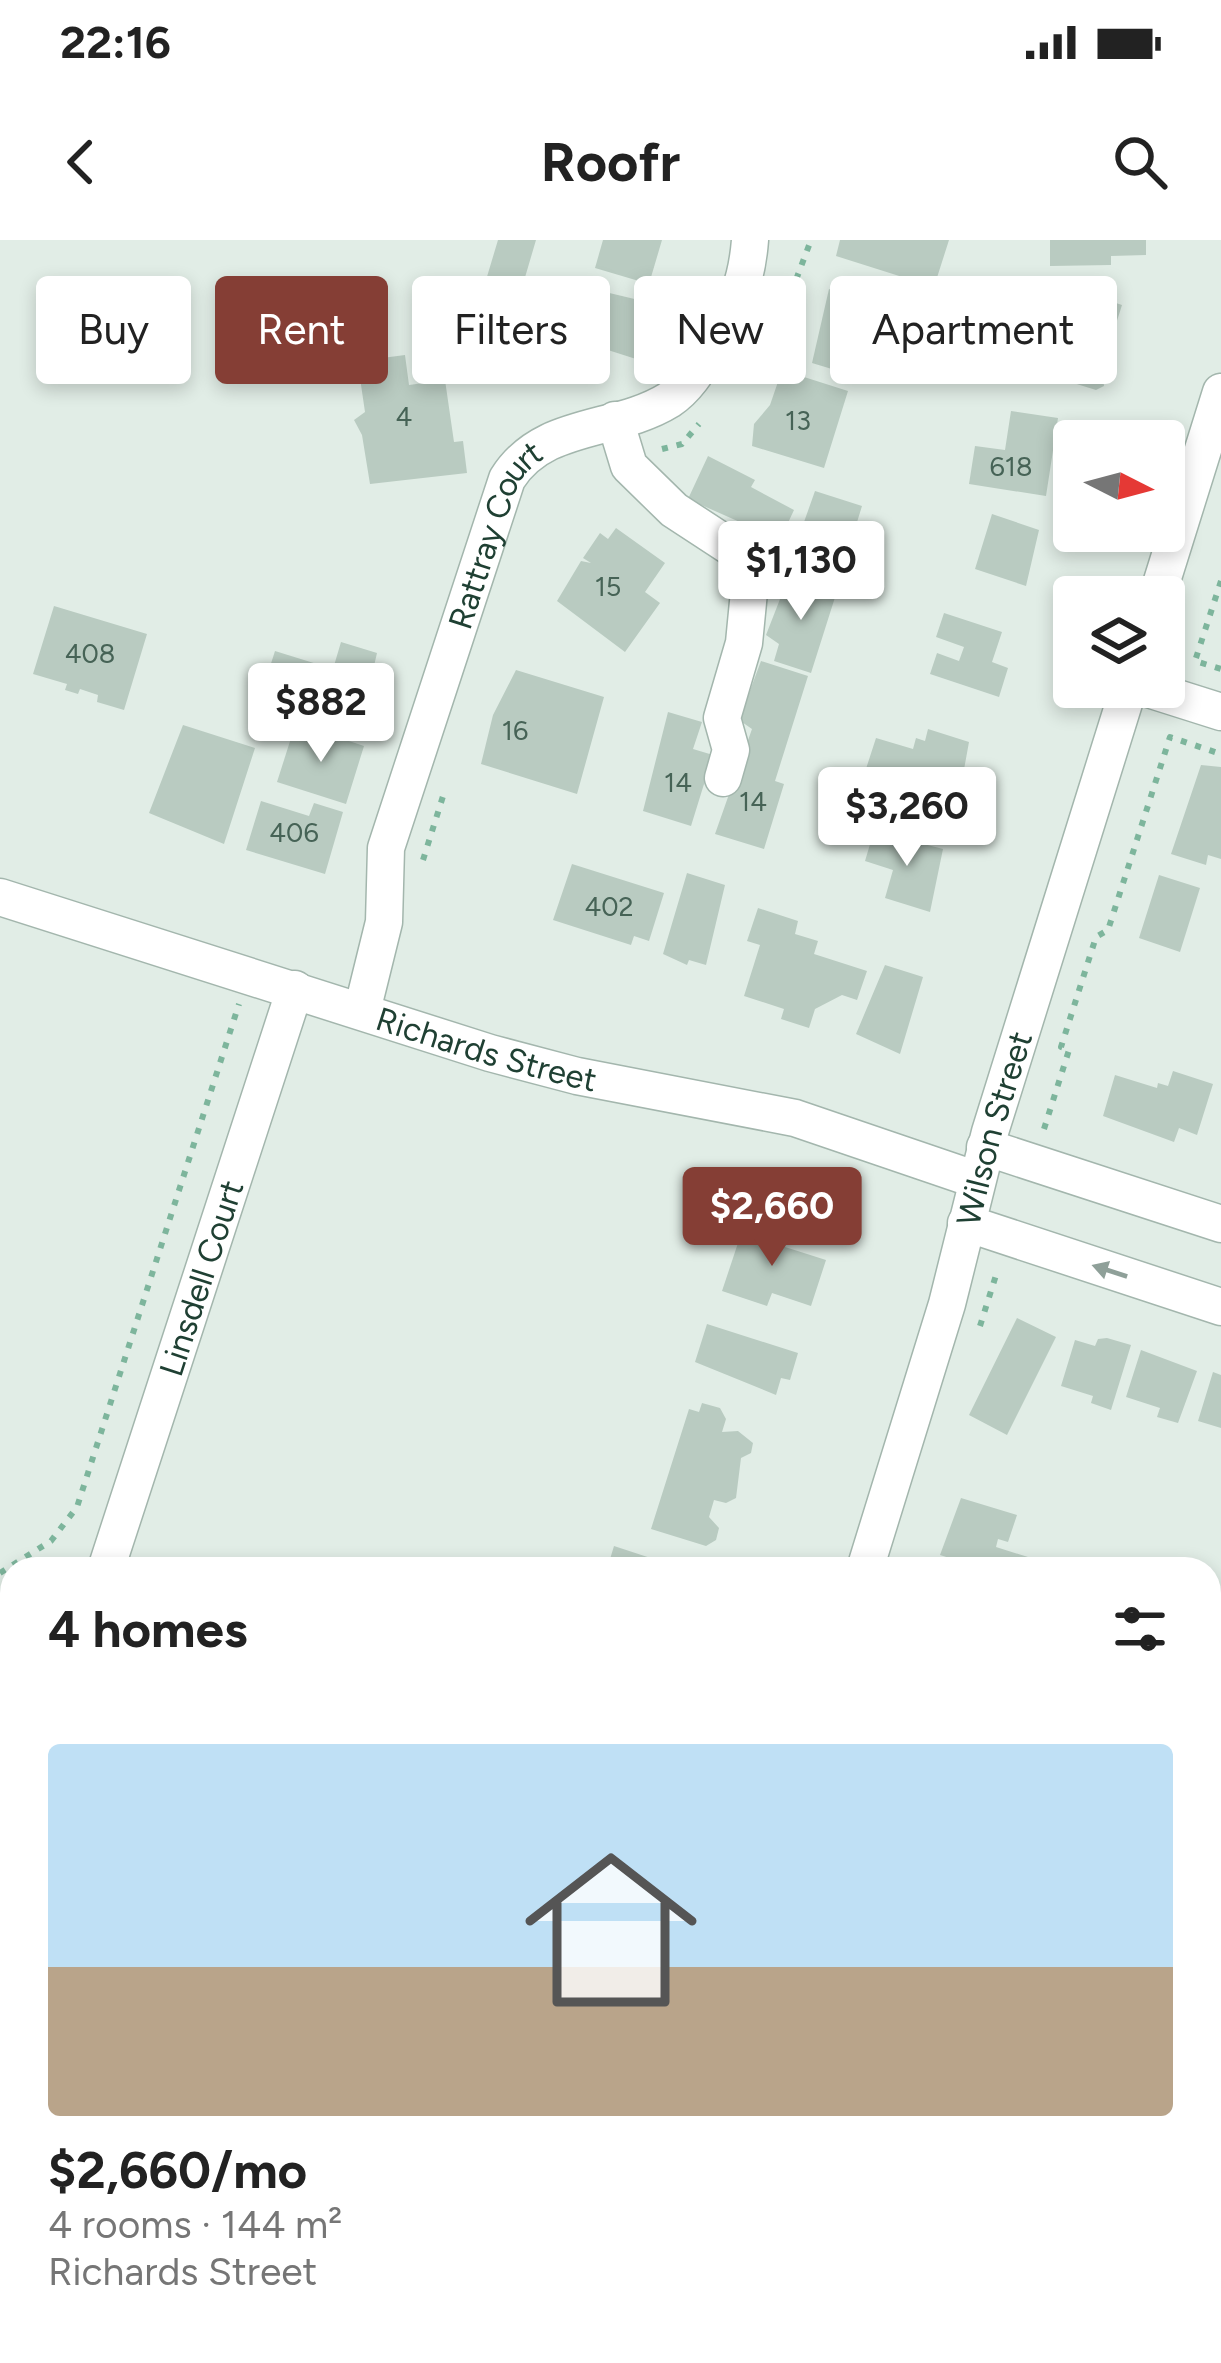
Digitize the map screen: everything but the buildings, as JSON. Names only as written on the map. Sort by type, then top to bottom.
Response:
[{"type":"street","name":"Rattray Court","points":[[362,1011],[384,922],[386,848],[502,490],[519,461],[535,449],[657,406],[687,384],[734,311],[746,277],[751,240]]},
{"type":"street","points":[[1164,576],[1221,392]]},
{"type":"street","points":[[615,420],[627,458],[674,510],[752,561],[744,643],[722,718],[731,750],[723,778]]},
{"type":"street","points":[[1185,701],[1221,712]]},
{"type":"street","name":"Wilson Street","points":[[869,1557],[947,1304],[981,1163],[1122,708]]},
{"type":"street","name":"Richards Street","points":[[0,897],[553,1071],[795,1118],[1221,1224]]},
{"type":"street","name":"Linsdell Court","points":[[110,1557],[295,989]]},
{"type":"street","points":[[966,1223],[1221,1307]]},
{"type":"path","points":[[728,389],[782,317],[812,240]]},
{"type":"path","points":[[627,458],[682,444],[713,407]]},
{"type":"path","points":[[1221,581],[1195,661],[1221,669]]},
{"type":"path","points":[[1061,1047],[1096,938],[1108,930],[1171,737],[1221,754]]},
{"type":"path","points":[[417,877],[445,790]]},
{"type":"path","points":[[24,1557],[62,1532],[77,1507],[249,975]]}]
